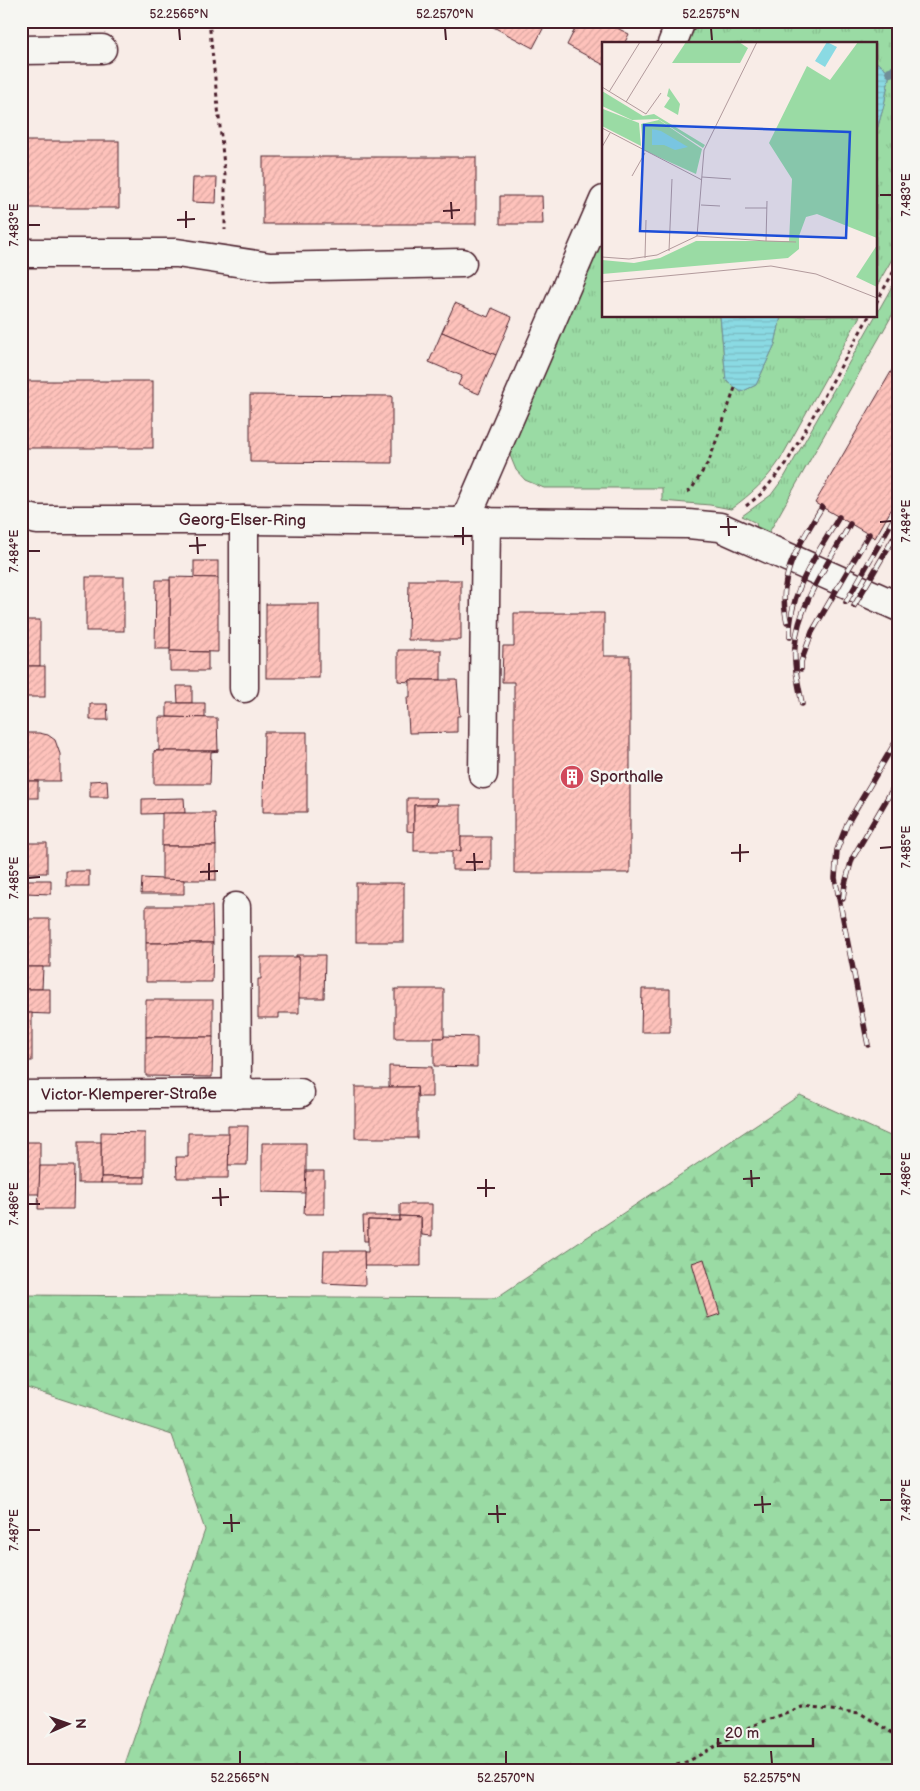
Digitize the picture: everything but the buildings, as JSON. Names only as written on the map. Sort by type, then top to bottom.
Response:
[{"type":"street","points":[[673,42],[681,21]]},
{"type":"street","points":[[21,50],[102,49]]},
{"type":"street","points":[[482,774],[475,521],[602,205]]},
{"type":"street","points":[[21,253],[177,253],[270,267],[462,263]]},
{"type":"street","name":"Georg-Elser-Ring","points":[[21,516],[37,520],[475,521],[688,524],[720,527],[899,607]]},
{"type":"street","points":[[244,520],[244,688]]},
{"type":"street","name":"Victor-Klemperer-Straße","points":[[236,907],[237,1094]]},
{"type":"street","name":"Victor-Klemperer-Straße","points":[[21,1095],[300,1093]]},
{"type":"path","points":[[209,21],[225,175],[224,260]]},
{"type":"path","points":[[878,299],[899,262]]},
{"type":"path","points":[[720,527],[761,494],[786,464],[868,318]]},
{"type":"path","points":[[684,493],[691,490],[709,461],[735,388]]},
{"type":"path","points":[[661,1770],[689,1761],[751,1726],[801,1707],[860,1713],[899,1737]]},
{"type":"green space","points":[[698,21],[899,21],[899,247],[878,284],[878,126],[890,72],[878,63],[878,42],[687,42]]},
{"type":"green space","points":[[602,229],[602,318],[720,318],[726,380],[741,392],[756,385],[775,344],[781,318],[859,318],[780,460],[758,487],[731,509],[710,505],[662,501],[662,488],[544,488],[525,480],[516,470],[509,453]]},
{"type":"green space","points":[[899,274],[899,303],[767,536],[758,532],[756,523],[742,516],[771,495],[785,476],[874,318],[878,318],[878,311]]},
{"type":"green space","points":[[800,1095],[899,1140],[899,1770],[123,1770],[205,1530],[172,1435],[21,1386],[21,1295],[496,1298]]},
{"type":"water","points":[[878,63],[890,72],[878,126]]},
{"type":"water","points":[[720,318],[781,318],[775,344],[756,385],[741,392],[726,380]]},
{"type":"waterway","points":[[890,72],[896,70]]},
{"type":"railway","points":[[787,622],[784,605],[787,575],[798,548],[822,507]]},
{"type":"railway","points":[[790,637],[791,620],[799,589],[813,560],[839,517]]},
{"type":"railway","points":[[846,602],[893,520]]},
{"type":"railway","points":[[802,704],[795,661],[797,630],[808,599],[850,524]]},
{"type":"railway","points":[[854,606],[899,529]]},
{"type":"railway","points":[[801,669],[801,662],[812,632],[869,534]]},
{"type":"railway","points":[[868,1045],[835,878],[837,850],[847,824],[899,736]]},
{"type":"railway","points":[[843,899],[852,859],[899,778]]},
{"type":"place","name":"Sporthalle","points":[[572,777]]}]
